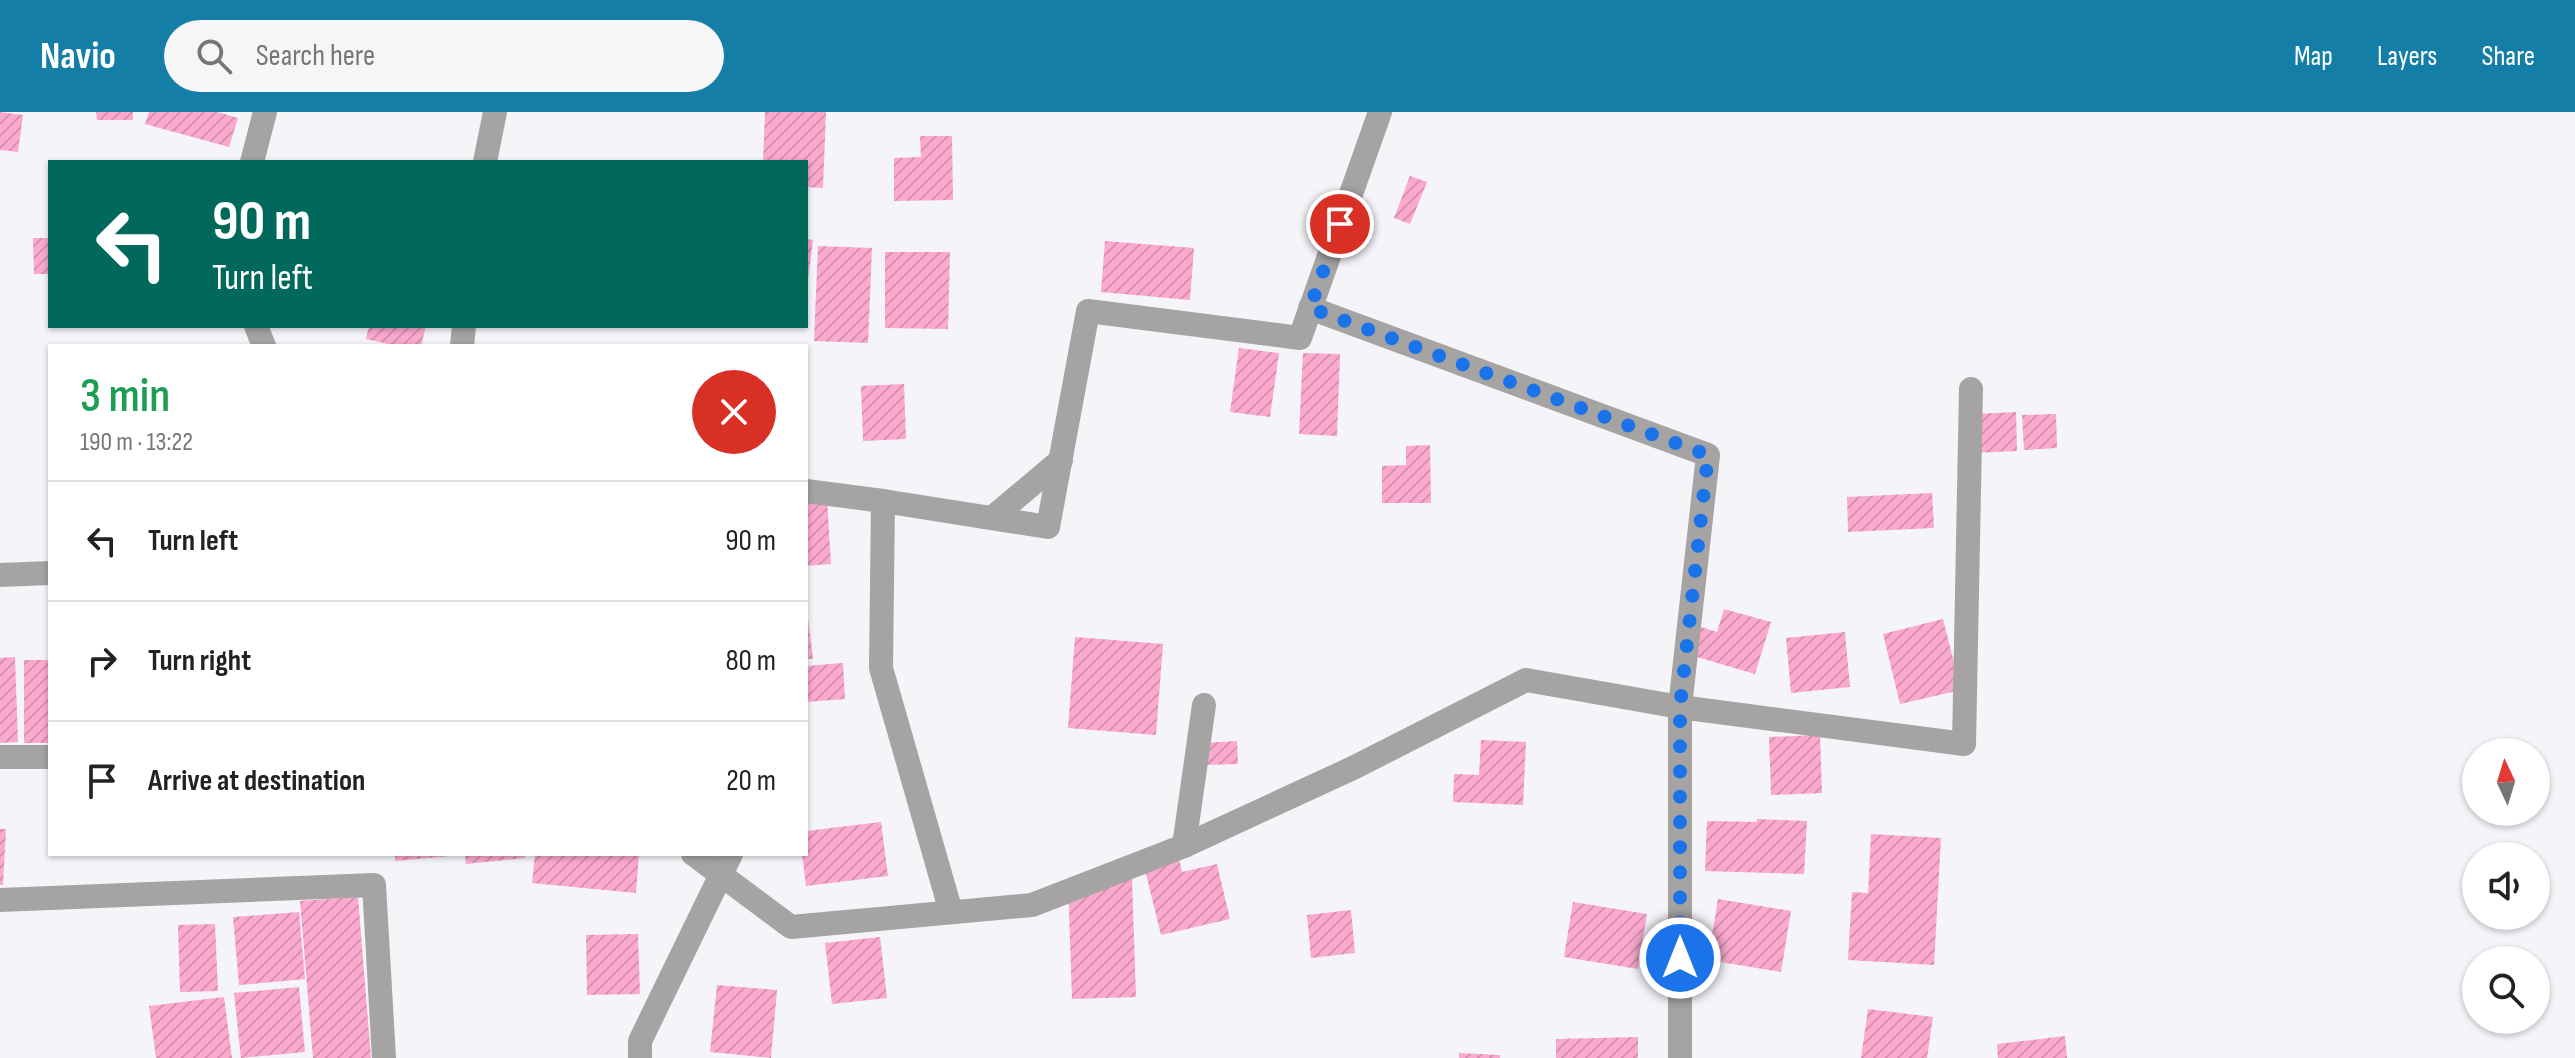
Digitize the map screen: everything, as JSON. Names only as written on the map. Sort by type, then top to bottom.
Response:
[{"type":"street","points":[[253,160],[265,112]]},
{"type":"street","points":[[485,160],[495,112]]},
{"type":"street","points":[[808,491],[1048,527],[1088,311],[1300,338],[1380,112]]},
{"type":"street","points":[[1310,308],[1708,455],[1680,707],[1680,1058]]},
{"type":"street","points":[[695,856],[718,876],[791,927],[1032,905],[1184,846],[1355,767],[1526,680],[1680,707],[1964,744],[1971,389]]},
{"type":"street","points":[[992,518],[1061,460]]},
{"type":"street","points":[[883,501],[881,668],[951,912]]},
{"type":"street","points":[[0,575],[48,573]]},
{"type":"street","points":[[1184,846],[1204,705]]},
{"type":"street","points":[[0,757],[48,757]]},
{"type":"street","points":[[640,1058],[640,1041],[730,856]]},
{"type":"street","points":[[0,900],[374,885],[384,1058]]},
{"type":"building","points":[[0,112],[23,115],[18,152],[0,150]]},
{"type":"building","points":[[96,112],[133,112],[133,120],[97,120]]},
{"type":"building","points":[[149,112],[218,112],[238,118],[229,147],[145,124]]},
{"type":"building","points":[[765,112],[826,112],[823,188],[808,187],[808,160],[763,160]]},
{"type":"building","points":[[920,136],[952,136],[953,200],[894,201],[894,158],[921,157]]},
{"type":"building","points":[[1410,176],[1427,182],[1410,224],[1394,218]]},
{"type":"building","points":[[33,238],[48,238],[48,274],[34,274]]},
{"type":"building","points":[[808,239],[813,240],[808,279]]},
{"type":"building","points":[[1105,241],[1194,248],[1190,300],[1101,292]]},
{"type":"building","points":[[818,246],[872,248],[868,343],[814,341]]},
{"type":"building","points":[[885,252],[950,252],[948,329],[885,328]]},
{"type":"building","points":[[369,328],[426,328],[422,344],[389,344],[366,339]]},
{"type":"building","points":[[1239,348],[1279,353],[1270,417],[1230,412]]},
{"type":"building","points":[[1303,353],[1340,354],[1337,436],[1299,434]]},
{"type":"building","points":[[904,384],[906,439],[863,441],[861,386]]},
{"type":"building","points":[[2016,412],[2017,451],[1974,453],[1972,414]]},
{"type":"building","points":[[2056,414],[2057,448],[2024,450],[2022,415]]},
{"type":"building","points":[[1430,445],[1431,503],[1382,503],[1382,466],[1406,465],[1406,446]]},
{"type":"building","points":[[1932,493],[1934,528],[1848,532],[1847,497]]},
{"type":"building","points":[[827,499],[831,564],[808,566],[808,500]]},
{"type":"building","points":[[1724,609],[1771,622],[1755,674],[1683,653],[1692,624],[1717,632]]},
{"type":"building","points":[[808,619],[813,659],[808,659]]},
{"type":"building","points":[[1943,619],[1961,690],[1900,704],[1883,634]]},
{"type":"building","points":[[1845,632],[1850,687],[1791,693],[1786,638]]},
{"type":"building","points":[[1075,637],[1163,644],[1156,735],[1068,728]]},
{"type":"building","points":[[15,657],[18,742],[0,743],[0,658]]},
{"type":"building","points":[[24,660],[48,660],[48,743],[24,743]]},
{"type":"building","points":[[843,663],[845,699],[808,702],[808,666]]},
{"type":"building","points":[[1820,735],[1822,793],[1771,795],[1769,737]]},
{"type":"building","points":[[1481,740],[1526,742],[1523,805],[1453,802],[1454,774],[1479,775]]},
{"type":"building","points":[[1237,741],[1238,764],[1202,765],[1202,743]]},
{"type":"building","points":[[1757,819],[1807,821],[1804,874],[1705,871],[1707,821],[1757,822]]},
{"type":"building","points":[[881,822],[888,876],[806,886],[802,856],[808,856],[808,831]]},
{"type":"building","points":[[0,829],[6,829],[3,885],[0,885]]},
{"type":"building","points":[[1871,834],[1941,838],[1934,965],[1848,960],[1852,892],[1868,893]]},
{"type":"building","points":[[1176,846],[1182,872],[1217,864],[1230,919],[1161,935],[1141,854]]},
{"type":"building","points":[[395,856],[450,856],[395,861]]},
{"type":"building","points":[[465,856],[525,856],[525,858],[466,864]]},
{"type":"building","points":[[535,856],[639,856],[636,893],[532,883]]},
{"type":"building","points":[[1132,879],[1136,997],[1072,999],[1068,881]]},
{"type":"building","points":[[358,897],[371,1058],[313,1058],[300,901]]},
{"type":"building","points":[[1718,899],[1791,911],[1781,972],[1708,960]]},
{"type":"building","points":[[1573,902],[1647,914],[1638,969],[1564,957]]},
{"type":"building","points":[[1351,910],[1355,953],[1311,958],[1307,915]]},
{"type":"building","points":[[299,912],[305,979],[239,985],[233,917]]},
{"type":"building","points":[[215,924],[218,991],[180,992],[178,925]]},
{"type":"building","points":[[638,934],[640,994],[587,995],[586,935]]},
{"type":"building","points":[[880,937],[887,998],[832,1004],[825,943]]},
{"type":"building","points":[[717,985],[777,990],[771,1058],[710,1052]]},
{"type":"building","points":[[299,987],[305,1052],[241,1058],[234,993]]},
{"type":"building","points":[[224,997],[232,1058],[156,1058],[149,1006]]},
{"type":"building","points":[[1868,1009],[1933,1017],[1927,1058],[1861,1058]]},
{"type":"building","points":[[2065,1036],[2067,1058],[1998,1058],[1997,1044]]},
{"type":"building","points":[[1638,1037],[1638,1058],[1556,1058],[1556,1039]]},
{"type":"building","points":[[1459,1053],[1500,1055],[1500,1058],[1459,1058]]},
{"type":"route","points":[[1340,224],[1310,308],[1708,455],[1680,707],[1680,958]]}]
